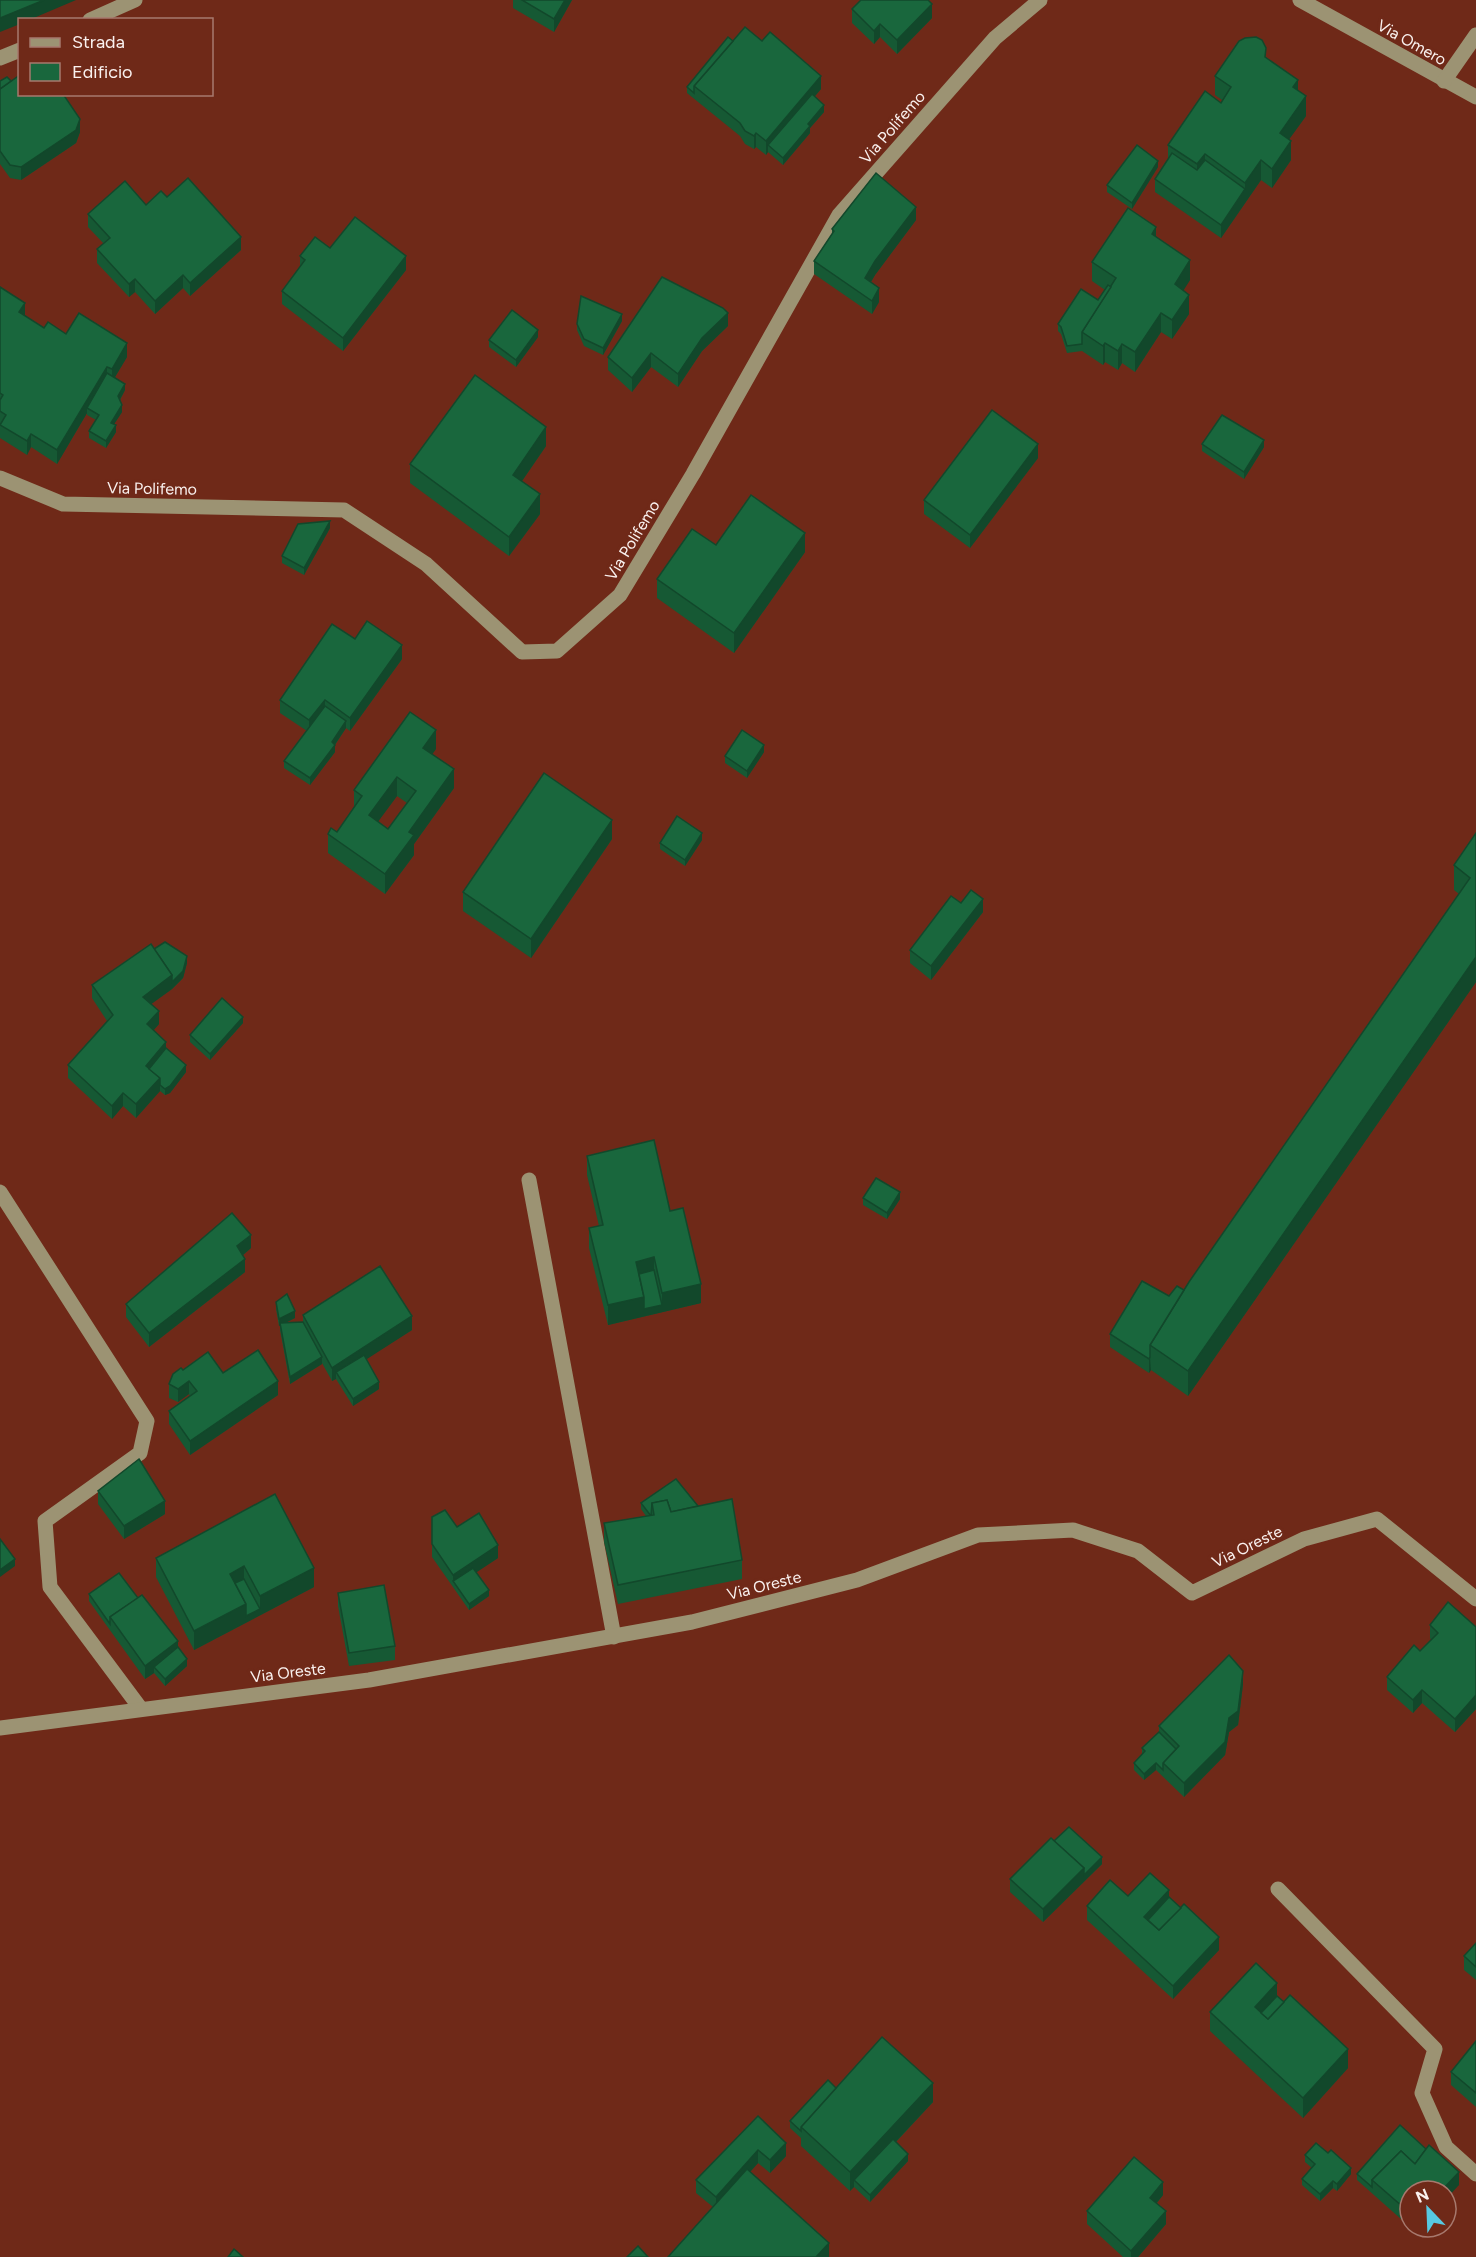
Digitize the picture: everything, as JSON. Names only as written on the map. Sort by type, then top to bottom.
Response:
[{"type":"street","points":[[94,18],[135,0]]},
{"type":"street","name":"Via Polifemo","points":[[0,478],[63,504],[344,510],[426,564],[522,652],[557,651],[620,595],[693,474],[839,215],[995,38],[1040,0]]},
{"type":"street","name":"Via Omero","points":[[1300,0],[1476,97]]},
{"type":"street","points":[[1444,81],[1476,35]]},
{"type":"street","points":[[0,58],[18,51]]},
{"type":"street","points":[[529,1180],[614,1636]]},
{"type":"street","points":[[0,1192],[147,1421],[140,1453],[45,1521],[50,1587],[141,1709]]},
{"type":"street","name":"Via Oreste","points":[[0,1728],[369,1680],[692,1622],[857,1580],[978,1535],[1073,1530],[1138,1551],[1192,1593],[1304,1539],[1377,1519],[1476,1599]]},
{"type":"street","points":[[1278,1889],[1435,2049],[1422,2093],[1446,2147],[1476,2174]]},
{"type":"building","points":[[0,0],[44,0],[0,18]]},
{"type":"building","points":[[522,0],[565,0],[554,19]]},
{"type":"building","points":[[861,0],[928,0],[932,4],[897,40],[880,24],[874,31],[852,9]]},
{"type":"building","points":[[745,27],[762,41],[770,32],[821,76],[766,141],[756,133],[754,136],[745,131],[740,123],[694,86]]},
{"type":"building","points":[[728,37],[733,41],[694,86],[694,93],[687,87]]},
{"type":"building","points":[[1256,37],[1262,40],[1266,48],[1265,57],[1298,80],[1293,87],[1306,96],[1280,133],[1291,141],[1272,169],[1261,160],[1245,183],[1205,154],[1197,164],[1168,145],[1205,91],[1221,103],[1231,87],[1215,76],[1239,41]]},
{"type":"building","points":[[18,76],[18,96],[64,96],[80,119],[76,130],[21,167],[10,165],[0,151],[0,89]]},
{"type":"building","points":[[7,77],[11,81],[0,89],[0,81]]},
{"type":"building","points":[[812,94],[824,105],[783,158],[768,145]]},
{"type":"building","points":[[1137,145],[1158,161],[1132,203],[1107,185]]},
{"type":"building","points":[[1172,153],[1197,170],[1205,160],[1245,189],[1221,225],[1155,179]]},
{"type":"building","points":[[876,173],[916,207],[865,278],[879,288],[872,301],[814,261],[834,231],[832,229]]},
{"type":"building","points":[[188,178],[241,237],[190,283],[183,275],[155,301],[135,279],[129,284],[97,249],[110,238],[88,214],[125,181],[146,205],[161,191],[167,197]]},
{"type":"building","points":[[1128,208],[1156,227],[1152,234],[1190,260],[1175,284],[1189,295],[1172,320],[1161,313],[1135,352],[1122,344],[1118,351],[1105,343],[1103,346],[1082,332],[1116,278],[1092,262]]},
{"type":"building","points":[[355,217],[406,256],[343,338],[282,291],[305,260],[300,256],[315,237],[330,248]]},
{"type":"building","points":[[662,277],[723,308],[728,313],[702,338],[678,374],[651,353],[632,378],[608,357]]},
{"type":"building","points":[[1108,285],[1111,287],[1082,332],[1082,344],[1067,346],[1058,324],[1081,289],[1098,300]]},
{"type":"building","points":[[0,287],[25,303],[19,312],[44,328],[48,322],[66,334],[79,313],[127,343],[112,369],[107,367],[57,450],[31,434],[27,441],[0,425],[6,415],[0,411],[0,400],[3,395],[0,393]]},
{"type":"building","points":[[581,296],[622,314],[603,348],[584,339],[577,324]]},
{"type":"building","points":[[512,310],[538,330],[516,360],[489,340]]},
{"type":"building","points":[[107,373],[125,384],[118,396],[122,405],[111,423],[116,425],[106,441],[89,431],[99,415],[87,408]]},
{"type":"building","points":[[475,375],[546,427],[513,475],[540,494],[509,537],[410,464]]},
{"type":"building","points":[[992,410],[1038,444],[970,535],[924,500]]},
{"type":"building","points":[[1222,415],[1264,440],[1244,472],[1202,444]]},
{"type":"building","points":[[751,495],[805,533],[734,633],[657,579],[692,529],[716,545]]},
{"type":"building","points":[[330,521],[304,568],[282,556],[298,524]]},
{"type":"building","points":[[367,621],[402,645],[350,718],[325,700],[309,720],[280,700],[332,624],[355,639]]},
{"type":"building","points":[[325,706],[346,721],[332,742],[335,745],[310,778],[284,761]]},
{"type":"building","points":[[410,712],[436,730],[423,748],[454,769],[409,832],[414,835],[385,874],[328,834],[331,828],[337,832],[362,796],[354,790]],"holes":[[[397,777],[416,791],[388,829],[369,815]]]},
{"type":"building","points":[[742,730],[764,745],[747,771],[725,756]]},
{"type":"building","points":[[544,773],[612,820],[531,939],[463,892]]},
{"type":"building","points":[[677,816],[702,833],[685,860],[660,843]]},
{"type":"building","points":[[1476,833],[1476,957],[1188,1371],[1150,1345],[1189,1282],[1470,878],[1454,865]]},
{"type":"building","points":[[971,890],[983,899],[931,966],[910,950],[951,896],[961,903]]},
{"type":"building","points":[[165,942],[187,956],[183,971],[172,982],[172,975],[154,949]]},
{"type":"building","points":[[151,944],[172,975],[143,997],[159,1011],[147,1024],[166,1042],[146,1066],[160,1078],[136,1104],[123,1093],[112,1106],[68,1065],[113,1015],[92,985]]},
{"type":"building","points":[[222,998],[243,1017],[210,1054],[190,1035]]},
{"type":"building","points":[[166,1048],[186,1065],[165,1089],[160,1085],[160,1078],[149,1069]]},
{"type":"building","points":[[654,1140],[670,1211],[683,1208],[701,1284],[662,1293],[654,1257],[636,1262],[644,1297],[608,1305],[589,1228],[603,1225],[587,1156]]},
{"type":"building","points":[[876,1178],[900,1192],[887,1213],[863,1198]]},
{"type":"building","points":[[232,1213],[251,1235],[237,1246],[245,1259],[149,1333],[126,1304]]},
{"type":"building","points":[[380,1266],[412,1316],[332,1368],[303,1315]]},
{"type":"building","points":[[654,1270],[662,1305],[644,1309],[639,1274]]},
{"type":"building","points":[[1142,1281],[1169,1296],[1177,1286],[1184,1290],[1150,1345],[1149,1359],[1110,1334]]},
{"type":"building","points":[[287,1294],[295,1311],[279,1319],[276,1302]]},
{"type":"building","points":[[303,1322],[322,1357],[290,1377],[280,1323]]},
{"type":"building","points":[[258,1350],[278,1381],[190,1441],[169,1411],[197,1391],[189,1381],[178,1389],[169,1384],[173,1374],[181,1368],[183,1370],[208,1352],[223,1373]]},
{"type":"building","points":[[364,1355],[379,1382],[353,1399],[336,1372]]},
{"type":"building","points":[[139,1459],[165,1501],[124,1526],[98,1491]]},
{"type":"building","points":[[676,1479],[698,1506],[671,1512],[667,1500],[652,1503],[651,1516],[641,1503]]},
{"type":"building","points":[[275,1494],[314,1568],[260,1596],[244,1566],[230,1574],[246,1604],[194,1631],[156,1558]]},
{"type":"building","points":[[732,1499],[742,1560],[618,1585],[604,1523],[654,1515],[652,1503],[667,1500],[671,1512]]},
{"type":"building","points":[[445,1510],[457,1527],[479,1513],[498,1545],[453,1575],[432,1544],[432,1517]]},
{"type":"building","points":[[0,1539],[15,1559],[0,1570]]},
{"type":"building","points":[[473,1568],[489,1590],[469,1604],[453,1581]]},
{"type":"building","points":[[119,1573],[138,1598],[110,1617],[110,1624],[89,1594]]},
{"type":"building","points":[[244,1579],[260,1609],[246,1616],[246,1604],[235,1583]]},
{"type":"building","points":[[384,1585],[395,1646],[349,1653],[338,1593]]},
{"type":"building","points":[[142,1595],[178,1641],[145,1666],[110,1617]]},
{"type":"building","points":[[1448,1602],[1476,1627],[1476,1695],[1455,1719],[1422,1690],[1413,1700],[1387,1677],[1414,1645],[1420,1651],[1438,1633],[1430,1625]]},
{"type":"building","points":[[178,1647],[187,1659],[165,1679],[154,1667]]},
{"type":"building","points":[[1229,1655],[1243,1671],[1238,1711],[1229,1718],[1225,1742],[1184,1783],[1163,1763],[1179,1746],[1159,1726]]},
{"type":"building","points":[[1159,1732],[1176,1749],[1163,1763],[1163,1770],[1156,1763],[1144,1774],[1134,1763],[1145,1751],[1142,1748]]},
{"type":"building","points":[[1069,1827],[1102,1857],[1084,1875],[1084,1868],[1054,1841]]},
{"type":"building","points":[[1051,1838],[1084,1868],[1043,1909],[1010,1879]]},
{"type":"building","points":[[1150,1873],[1169,1890],[1144,1917],[1159,1930],[1184,1904],[1219,1937],[1173,1986],[1087,1906],[1110,1880],[1128,1896]]},
{"type":"building","points":[[1169,1897],[1181,1908],[1159,1930],[1148,1920]]},
{"type":"building","points":[[1476,1943],[1476,1967],[1464,1956]]},
{"type":"building","points":[[1256,1963],[1277,1983],[1255,2007],[1268,2019],[1290,1995],[1348,2049],[1303,2098],[1210,2012]]},
{"type":"building","points":[[1277,1996],[1284,2002],[1268,2019],[1261,2013]]},
{"type":"building","points":[[882,2037],[933,2083],[850,2172],[801,2127]]},
{"type":"building","points":[[1476,2041],[1476,2093],[1451,2072]]},
{"type":"building","points":[[828,2080],[836,2088],[801,2127],[801,2131],[790,2121]]},
{"type":"building","points":[[758,2116],[786,2143],[770,2160],[758,2150],[716,2197],[696,2180]]},
{"type":"building","points":[[1400,2125],[1426,2149],[1415,2164],[1401,2151],[1372,2180],[1372,2187],[1357,2174]]},
{"type":"building","points":[[893,2139],[908,2154],[870,2195],[854,2180]]},
{"type":"building","points":[[1316,2143],[1328,2153],[1331,2150],[1351,2168],[1337,2184],[1333,2181],[1320,2194],[1302,2179],[1315,2164],[1305,2155]]},
{"type":"building","points":[[1429,2145],[1459,2172],[1452,2179],[1398,2179],[1398,2203],[1372,2180],[1401,2151],[1415,2164]]},
{"type":"building","points":[[1134,2157],[1163,2182],[1150,2198],[1166,2211],[1131,2251],[1087,2211]]},
{"type":"building","points":[[747,2169],[829,2243],[816,2257],[668,2257]]},
{"type":"building","points":[[638,2246],[648,2257],[627,2257]]},
{"type":"building","points":[[234,2249],[243,2257],[228,2257]]}]
